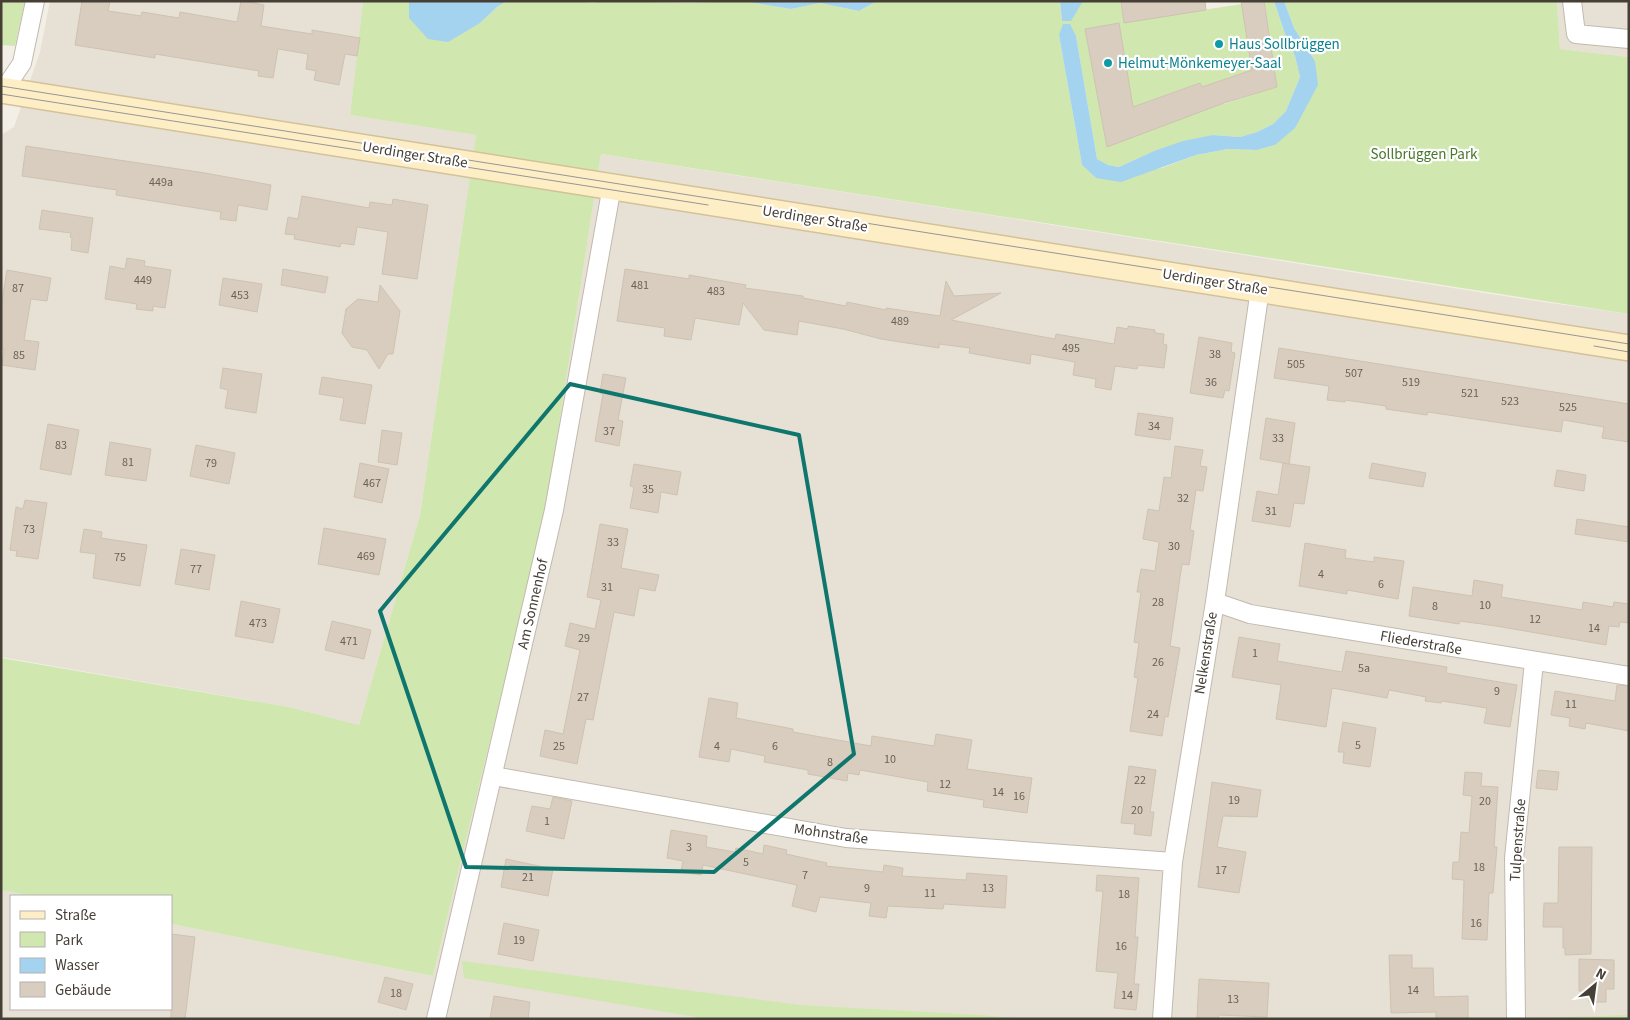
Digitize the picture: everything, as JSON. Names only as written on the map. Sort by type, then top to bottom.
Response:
[{"type":"main road","name":"Uerdinger Straße","points":[[2,91],[1629,348]]},
{"type":"street","points":[[2,91],[22,63],[35,1]]},
{"type":"street","points":[[1572,1],[1576,34],[1629,39]]},
{"type":"street","name":"Am Sonnenhof","points":[[436,1019],[554,510],[612,186]]},
{"type":"street","name":"Nelkenstraße","points":[[1162,1019],[1173,862],[1214,602],[1260,289]]},
{"type":"street","name":"Fliederstraße","points":[[1214,602],[1250,614],[1534,662],[1629,676]]},
{"type":"street","name":"Tulpenstraße","points":[[1516,1019],[1514,858],[1534,662]]},
{"type":"street","name":"Mohnstraße","points":[[493,776],[846,838],[1173,862]]},
{"type":"highlighted area","points":[[570,384],[799,435],[854,754],[714,872],[466,867],[380,611]]},
{"type":"shaded area","points":[[50,1],[363,1],[350,115],[476,135],[420,515],[359,725],[289,707],[1,657],[1,135],[14,127],[40,52]]},
{"type":"shaded area","points":[[1557,1],[1629,1],[1629,57],[1560,49]]},
{"type":"shaded area","points":[[601,154],[1629,314],[1629,1019],[1,1019],[1,890],[26,895],[10,895],[10,1010],[172,1010],[172,924],[433,976],[546,509]]},
{"type":"green space","points":[[1,1],[25,1],[15,46],[1,45]]},
{"type":"green space","name":"Sollbrüggen Park","points":[[363,1],[409,1],[409,18],[480,23],[497,7],[507,1],[689,3],[742,1],[791,9],[820,3],[859,11],[877,1],[1060,1],[1062,21],[1083,1],[1121,1],[1124,22],[1242,4],[1252,70],[1216,82],[1224,104],[1277,87],[1264,1],[1274,1],[1286,37],[1295,56],[1300,77],[1286,111],[1273,124],[1257,132],[1240,137],[1213,135],[1154,151],[1119,167],[1108,165],[1097,159],[1076,36],[1059,35],[1082,165],[1096,178],[1162,168],[1196,155],[1228,149],[1257,150],[1275,145],[1315,61],[1294,28],[1284,1],[1557,1],[1560,49],[1629,57],[1629,314],[601,154],[546,509],[433,976],[172,924],[172,895],[26,895],[1,890],[1,658],[289,707],[359,725],[420,515],[476,135],[350,115]],"holes":[[[1118,23],[1131,97],[1111,105],[1148,109],[1146,102],[1200,83],[1210,108],[1107,146],[1085,29]]]},
{"type":"green space","points":[[462,961],[800,1005],[1023,1019],[708,1019],[464,978]]},
{"type":"green space","points":[[1629,1015],[1629,1019],[1504,1019]]},
{"type":"water","points":[[409,1],[507,1],[497,7],[480,23],[448,42],[428,39],[409,18]]},
{"type":"water","points":[[742,1],[877,1],[859,11],[820,3],[791,9]]},
{"type":"water","points":[[1060,1],[1083,1],[1071,21],[1062,21]]},
{"type":"water","points":[[1274,1],[1284,1],[1294,28],[1315,61],[1318,85],[1295,128],[1275,145],[1257,150],[1228,149],[1196,155],[1121,182],[1096,178],[1082,165],[1059,35],[1063,24],[1070,24],[1076,36],[1097,159],[1108,165],[1119,167],[1154,151],[1183,141],[1213,135],[1240,137],[1257,132],[1273,124],[1286,111],[1300,77],[1295,56],[1286,37]]},
{"type":"building","points":[[82,1],[110,1],[108,11],[141,16],[142,12],[179,18],[180,12],[237,22],[241,1],[243,1],[264,5],[261,26],[312,34],[312,30],[360,38],[357,56],[345,54],[339,85],[314,80],[316,71],[306,69],[308,54],[278,49],[273,78],[258,76],[259,71],[155,54],[155,58],[75,45]]},
{"type":"building","points":[[1121,1],[1205,1],[1206,10],[1124,23]]},
{"type":"building","points":[[1241,1],[1264,1],[1277,87],[1224,103],[1107,147],[1085,29],[1119,23],[1133,107],[1200,83],[1202,87],[1252,70]]},
{"type":"building","points":[[26,146],[271,185],[267,210],[238,205],[236,221],[220,219],[221,212],[116,195],[117,190],[22,176]]},
{"type":"building","points":[[302,196],[369,208],[370,202],[392,205],[393,199],[428,205],[417,279],[382,274],[388,232],[357,227],[354,245],[341,243],[340,247],[294,239],[295,235],[285,234],[288,217],[298,219]]},
{"type":"building","points":[[42,210],[93,218],[88,253],[71,250],[71,233],[39,229]]},
{"type":"building","points":[[127,258],[145,261],[144,266],[171,270],[165,308],[153,306],[153,311],[136,309],[137,304],[105,299],[110,266],[125,269]]},
{"type":"building","points":[[283,269],[328,277],[325,293],[281,285]]},
{"type":"building","points":[[625,269],[689,279],[689,275],[746,285],[745,288],[803,296],[803,298],[846,306],[847,302],[886,310],[886,308],[940,316],[946,281],[954,296],[1001,293],[951,320],[1055,339],[1056,334],[1114,344],[1117,327],[1128,329],[1128,326],[1155,330],[1155,333],[1164,334],[1163,344],[1167,345],[1164,368],[1138,365],[1137,369],[1115,366],[1111,390],[1095,387],[1096,379],[1073,375],[1075,362],[1031,354],[1030,364],[969,353],[970,348],[939,344],[939,348],[881,339],[843,329],[799,321],[797,335],[764,330],[743,303],[739,325],[695,318],[691,340],[664,336],[665,328],[617,321]]},
{"type":"building","points":[[7,270],[51,278],[47,301],[31,299],[24,340],[39,342],[35,370],[2,365],[4,349],[1,349],[1,307]]},
{"type":"building","points":[[223,278],[262,284],[257,312],[219,305]]},
{"type":"building","points":[[380,285],[400,311],[393,354],[388,354],[379,369],[367,350],[352,347],[342,333],[346,309],[358,299],[378,302]]},
{"type":"building","points":[[1199,337],[1232,343],[1231,352],[1235,353],[1229,391],[1225,390],[1223,398],[1190,393]]},
{"type":"building","points":[[1279,348],[1629,404],[1629,442],[1602,438],[1604,427],[1563,420],[1561,432],[1428,412],[1427,415],[1386,409],[1386,406],[1345,400],[1345,402],[1327,400],[1329,386],[1274,378]]},
{"type":"building","points":[[223,368],[262,374],[256,413],[225,408],[228,390],[220,388]]},
{"type":"building","points":[[603,374],[626,378],[618,420],[623,421],[619,446],[595,441],[603,394],[600,393]]},
{"type":"building","points":[[322,377],[372,385],[365,424],[340,420],[344,398],[319,394]]},
{"type":"building","points":[[1138,413],[1173,418],[1170,440],[1135,435]]},
{"type":"building","points":[[1266,418],[1295,423],[1289,464],[1260,459]]},
{"type":"building","points":[[48,424],[79,430],[71,475],[40,469]]},
{"type":"building","points":[[382,430],[402,433],[397,465],[378,462]]},
{"type":"building","points":[[110,442],[151,449],[146,481],[105,475]]},
{"type":"building","points":[[196,445],[235,453],[229,484],[190,476]]},
{"type":"building","points":[[1175,446],[1203,450],[1200,466],[1207,467],[1203,491],[1196,490],[1190,530],[1194,531],[1189,565],[1182,564],[1170,646],[1180,648],[1168,717],[1165,716],[1162,736],[1130,731],[1138,678],[1134,677],[1139,643],[1134,642],[1141,592],[1137,592],[1141,569],[1155,571],[1159,542],[1143,539],[1148,509],[1159,511],[1164,477],[1171,478]]},
{"type":"building","points":[[360,463],[389,469],[382,503],[354,497]]},
{"type":"building","points":[[1283,463],[1310,467],[1304,504],[1294,503],[1290,527],[1252,521],[1257,491],[1278,495]]},
{"type":"building","points":[[1372,463],[1426,473],[1423,487],[1369,478]]},
{"type":"building","points":[[634,464],[681,472],[677,495],[661,492],[658,513],[630,508],[634,487],[630,486]]},
{"type":"building","points":[[1557,470],[1586,475],[1584,491],[1554,486]]},
{"type":"building","points":[[25,500],[47,503],[38,559],[16,556],[17,551],[10,550],[16,507],[23,509]]},
{"type":"building","points":[[1577,519],[1629,527],[1629,542],[1575,534]]},
{"type":"building","points":[[600,524],[628,529],[621,568],[659,575],[655,591],[639,588],[634,616],[614,612],[593,720],[586,719],[577,764],[540,756],[545,730],[563,734],[580,650],[565,646],[570,623],[595,629],[601,600],[587,597]]},
{"type":"building","points":[[324,528],[386,539],[379,575],[318,564]]},
{"type":"building","points":[[84,529],[102,532],[101,538],[147,545],[140,586],[93,578],[96,554],[80,552]]},
{"type":"building","points":[[1305,543],[1346,550],[1345,558],[1374,562],[1374,557],[1404,561],[1398,599],[1347,590],[1347,594],[1299,586]]},
{"type":"building","points":[[181,549],[215,555],[209,590],[175,584]]},
{"type":"building","points":[[1474,580],[1503,585],[1501,597],[1582,610],[1583,602],[1613,607],[1614,602],[1629,604],[1629,623],[1620,622],[1619,627],[1609,626],[1606,645],[1496,626],[1460,621],[1459,624],[1409,616],[1413,587],[1472,596]]},
{"type":"building","points":[[241,601],[280,609],[273,643],[235,636]]},
{"type":"building","points":[[332,621],[371,630],[364,659],[325,650]]},
{"type":"building","points":[[1239,637],[1280,644],[1277,661],[1342,672],[1346,651],[1447,667],[1446,673],[1517,685],[1510,727],[1484,723],[1487,708],[1442,701],[1441,703],[1425,701],[1426,697],[1389,690],[1387,698],[1332,688],[1326,727],[1276,719],[1281,685],[1232,677]]},
{"type":"building","points":[[1617,685],[1629,686],[1629,731],[1586,723],[1585,729],[1569,726],[1570,718],[1551,715],[1555,691],[1615,701]]},
{"type":"building","points":[[709,698],[738,703],[736,718],[793,729],[793,732],[871,746],[872,736],[934,746],[936,734],[972,740],[967,769],[1032,778],[1027,813],[983,807],[984,800],[927,791],[928,782],[860,770],[859,775],[848,773],[847,781],[808,774],[808,770],[764,762],[765,756],[731,749],[729,762],[699,757]]},
{"type":"building","points":[[1343,722],[1376,728],[1370,767],[1343,763],[1344,752],[1338,752]]},
{"type":"building","points":[[1129,766],[1156,770],[1150,812],[1154,812],[1151,836],[1134,834],[1135,824],[1121,823]]},
{"type":"building","points":[[1538,770],[1559,772],[1557,790],[1536,788]]},
{"type":"building","points":[[1465,772],[1482,773],[1481,786],[1498,787],[1494,847],[1497,847],[1493,893],[1489,893],[1487,940],[1462,939],[1464,880],[1452,879],[1453,862],[1459,862],[1461,832],[1469,833],[1472,796],[1463,795]]},
{"type":"building","points":[[1212,782],[1261,790],[1257,817],[1223,816],[1217,847],[1246,852],[1239,893],[1198,887]]},
{"type":"building","points":[[553,797],[572,801],[564,839],[526,831],[532,806],[550,809]]},
{"type":"building","points":[[671,830],[707,836],[706,847],[735,852],[736,848],[763,854],[764,845],[787,850],[786,854],[827,863],[826,866],[883,872],[884,865],[903,868],[902,876],[966,880],[967,873],[1007,876],[1005,908],[944,904],[943,909],[888,906],[886,918],[869,916],[871,903],[820,897],[816,912],[792,906],[797,885],[703,865],[701,875],[681,872],[683,861],[667,858]]},
{"type":"building","points":[[1559,847],[1592,847],[1591,954],[1565,955],[1563,927],[1543,927],[1544,903],[1558,903]]},
{"type":"building","points":[[506,859],[553,869],[548,896],[501,887]]},
{"type":"building","points":[[1097,875],[1139,878],[1135,937],[1138,937],[1134,984],[1139,984],[1136,1010],[1114,1008],[1118,973],[1096,971],[1103,891],[1096,891]]},
{"type":"building","points":[[504,923],[539,930],[533,961],[498,954]]},
{"type":"building","points":[[172,934],[195,937],[185,1019],[171,1019]]},
{"type":"building","points":[[1389,955],[1412,955],[1412,968],[1433,968],[1434,997],[1468,996],[1468,1018],[1436,1019],[1436,1012],[1391,1013]]},
{"type":"building","points":[[1579,959],[1614,960],[1614,989],[1606,989],[1606,1002],[1589,1002],[1589,991],[1579,991]]},
{"type":"building","points":[[385,977],[413,984],[406,1010],[378,1002]]},
{"type":"building","points":[[1199,979],[1269,983],[1267,1017],[1219,1015],[1218,1019],[1197,1018]]},
{"type":"building","points":[[494,996],[530,1002],[528,1019],[490,1019]]},
{"type":"tram line","points":[[1,86],[1629,344]]},
{"type":"tram line","points":[[1,94],[708,205]]},
{"type":"tram line","points":[[1594,346],[1629,352]]},
{"type":"place","name":"Haus Sollbrüggen","points":[[1219,44]]},
{"type":"place","name":"Helmut-Mönkemeyer-Saal","points":[[1108,63]]}]
